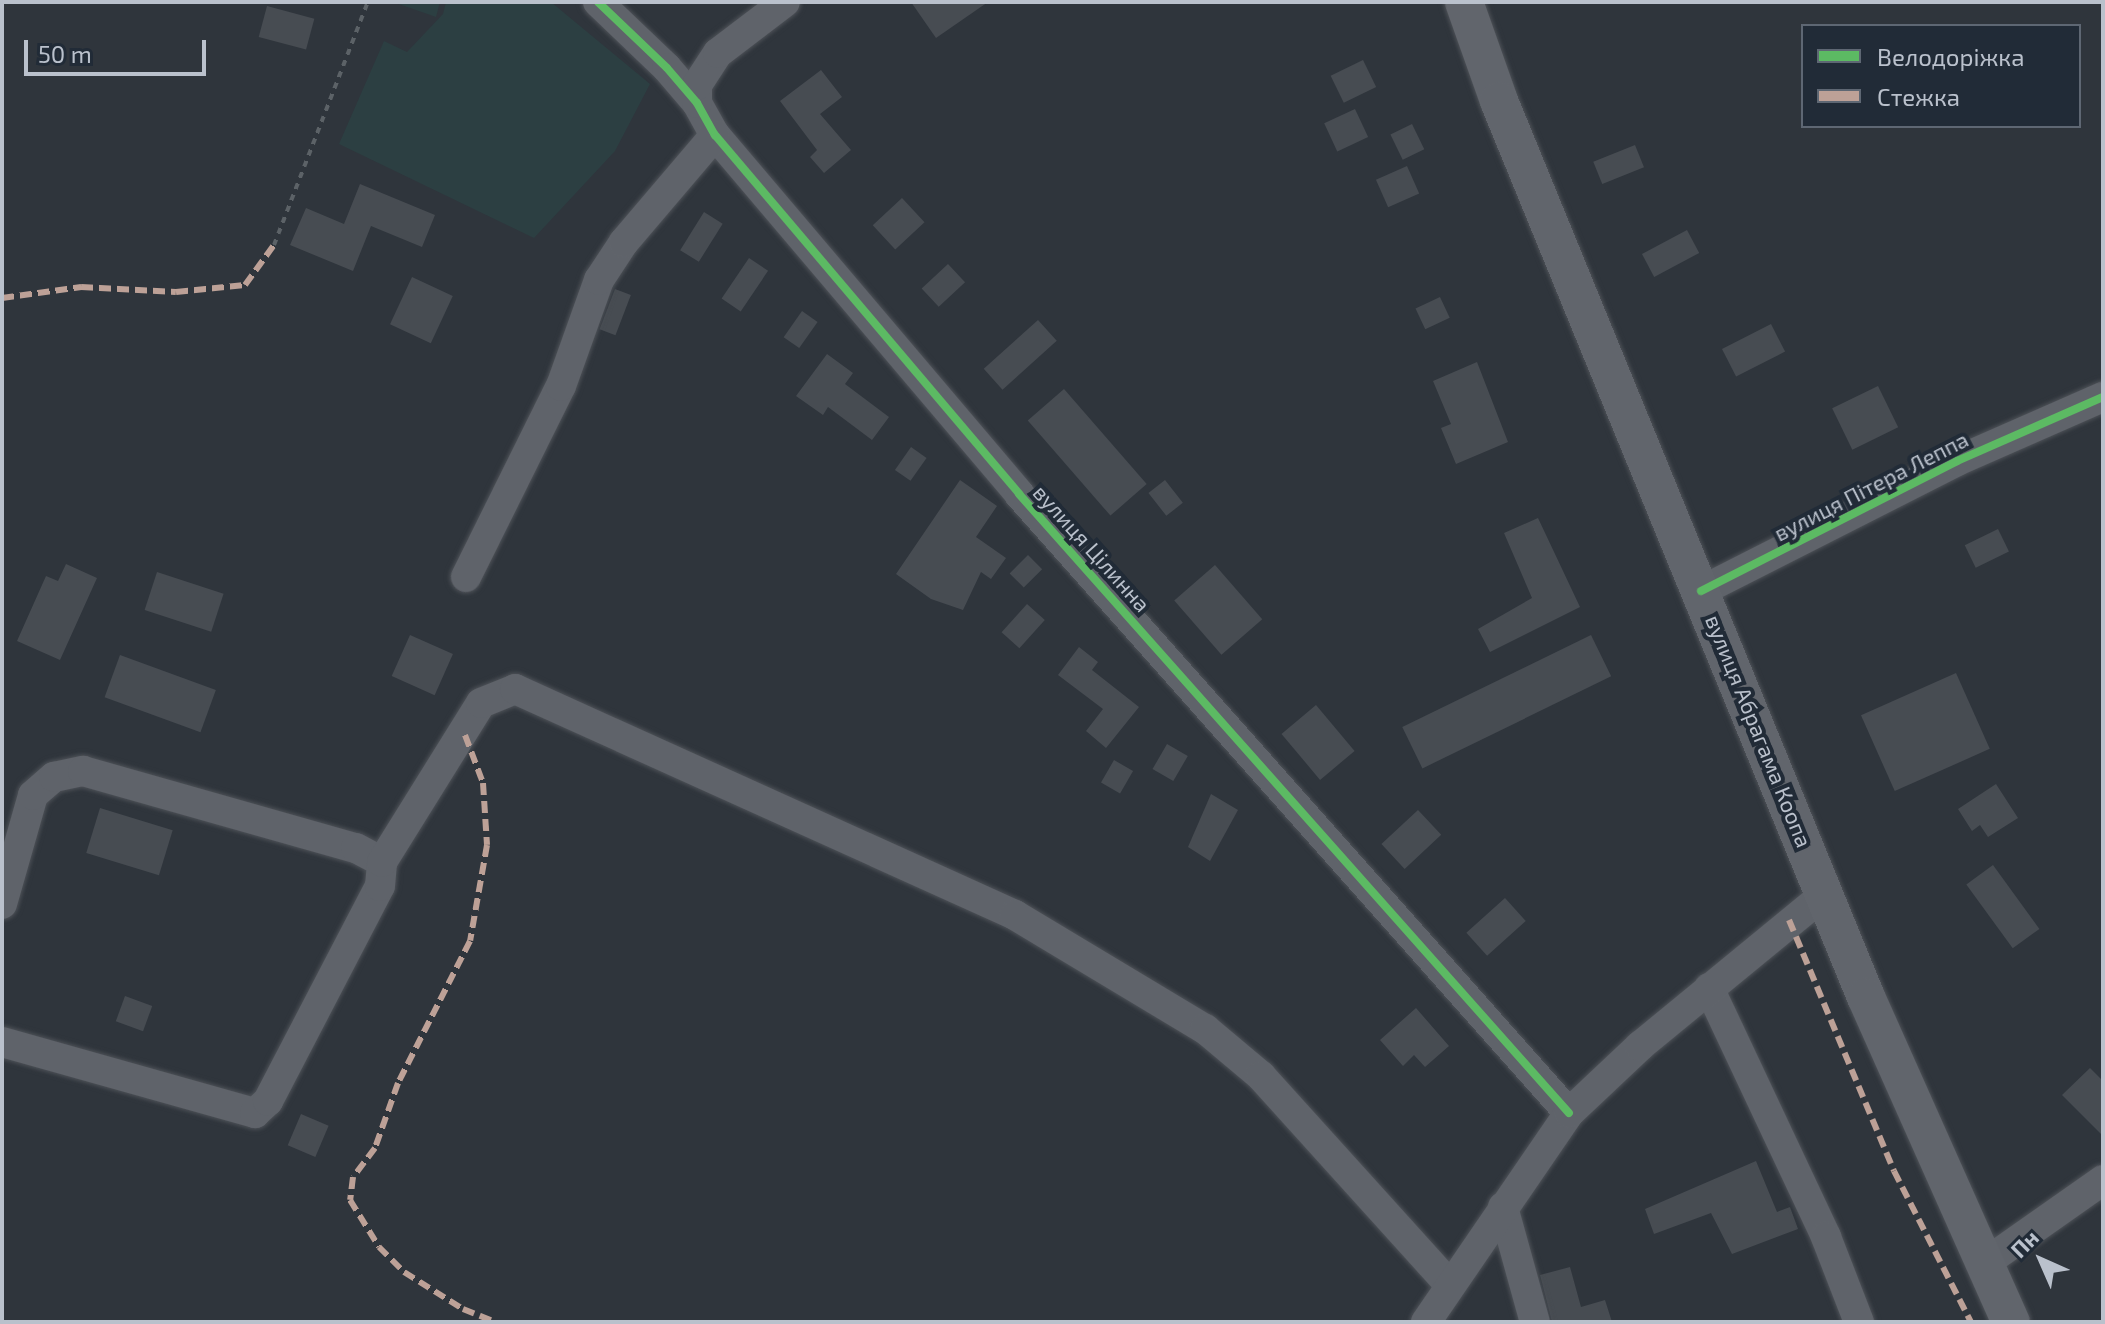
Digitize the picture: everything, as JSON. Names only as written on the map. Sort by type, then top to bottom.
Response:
[{"type":"main road","name":"вулиця Абрагама Коопа","points":[[1464,2],[1825,894],[2011,1322]]},
{"type":"street","name":"вулиця Цілинна","points":[[598,2],[697,103],[715,135],[1019,494],[1569,1113]]},
{"type":"street","points":[[697,103],[697,85],[718,53],[785,2]]},
{"type":"street","points":[[466,577],[561,386],[599,280],[624,242],[715,135]]},
{"type":"street","name":"вулиця Пітера Леппа","points":[[1701,591],[1957,461],[2103,397]]},
{"type":"street","points":[[2,1042],[255,1113],[268,1101],[380,886],[382,862],[481,703],[502,690],[529,691],[1015,915],[1205,1029],[1261,1076],[1450,1285]]},
{"type":"street","points":[[2,904],[33,795],[54,777],[83,771],[356,848],[382,862]]},
{"type":"street","points":[[1426,1322],[1569,1113],[1709,988],[1825,894]]},
{"type":"street","points":[[1709,988],[1826,1237],[1859,1322]]},
{"type":"street","points":[[1985,1263],[2103,1180]]},
{"type":"street","points":[[1503,1207],[1535,1322]]},
{"type":"path","points":[[274,245],[368,2]]},
{"type":"shaded area","points":[[393,2],[440,2],[436,17]]},
{"type":"shaded area","points":[[446,2],[551,2],[650,84],[615,151],[534,238],[339,144],[384,41],[407,52],[443,14]]},
{"type":"building","points":[[911,2],[988,2],[936,38]]},
{"type":"building","points":[[267,6],[314,19],[306,50],[259,37]]},
{"type":"building","points":[[1363,60],[1376,87],[1344,103],[1331,76]]},
{"type":"building","points":[[821,70],[842,97],[820,114],[851,150],[824,173],[810,157],[817,150],[780,101]]},
{"type":"building","points":[[1355,109],[1368,137],[1337,151],[1324,123]]},
{"type":"building","points":[[1412,124],[1424,149],[1403,160],[1390,135]]},
{"type":"building","points":[[1635,145],[1644,167],[1602,184],[1593,162]]},
{"type":"building","points":[[1407,166],[1419,193],[1388,207],[1376,180]]},
{"type":"building","points":[[360,184],[435,215],[422,247],[371,226],[353,271],[290,245],[306,208],[344,224]]},
{"type":"building","points":[[902,198],[925,222],[895,249],[873,225]]},
{"type":"building","points":[[704,212],[723,224],[699,262],[680,250]]},
{"type":"building","points":[[1687,230],[1699,253],[1654,277],[1642,254]]},
{"type":"building","points":[[749,258],[768,271],[741,311],[722,299]]},
{"type":"building","points":[[948,264],[965,282],[939,307],[922,289]]},
{"type":"building","points":[[412,277],[453,296],[431,343],[390,324]]},
{"type":"building","points":[[615,289],[631,295],[615,335],[600,329]]},
{"type":"building","points":[[1440,297],[1450,318],[1425,329],[1416,308]]},
{"type":"building","points":[[802,311],[818,322],[799,348],[784,337]]},
{"type":"building","points":[[1038,320],[1057,341],[1002,390],[984,369]]},
{"type":"building","points":[[1771,324],[1785,352],[1736,377],[1722,349]]},
{"type":"building","points":[[827,354],[853,373],[845,384],[889,417],[872,440],[828,407],[823,415],[796,396]]},
{"type":"building","points":[[1477,362],[1508,442],[1456,464],[1441,428],[1451,424],[1433,381]]},
{"type":"building","points":[[1878,386],[1898,427],[1852,450],[1832,408]]},
{"type":"building","points":[[1064,389],[1147,484],[1110,516],[1028,420]]},
{"type":"building","points":[[911,447],[927,458],[911,481],[895,470]]},
{"type":"building","points":[[960,480],[997,506],[976,537],[1006,558],[991,579],[981,572],[963,610],[931,599],[896,574]]},
{"type":"building","points":[[1165,480],[1183,503],[1166,516],[1148,493]]},
{"type":"building","points":[[1538,518],[1580,607],[1490,652],[1478,629],[1532,598],[1504,533]]},
{"type":"building","points":[[1998,529],[2009,551],[1976,568],[1965,545]]},
{"type":"building","points":[[1028,555],[1042,569],[1024,588],[1010,573]]},
{"type":"building","points":[[66,564],[97,578],[60,660],[17,641],[46,576],[58,581]]},
{"type":"building","points":[[1215,565],[1262,619],[1221,655],[1174,600]]},
{"type":"building","points":[[157,572],[224,594],[211,632],[145,610]]},
{"type":"building","points":[[1027,604],[1045,620],[1019,648],[1002,632]]},
{"type":"building","points":[[410,635],[453,654],[435,695],[392,676]]},
{"type":"building","points":[[1591,635],[1611,676],[1422,768],[1402,727]]},
{"type":"building","points":[[1079,647],[1098,662],[1092,670],[1139,707],[1106,748],[1086,731],[1103,709],[1058,675]]},
{"type":"building","points":[[120,655],[216,690],[200,732],[105,697]]},
{"type":"building","points":[[1956,673],[1990,749],[1895,791],[1861,715]]},
{"type":"building","points":[[1316,705],[1355,751],[1320,780],[1282,734]]},
{"type":"building","points":[[1167,744],[1188,756],[1173,781],[1152,769]]},
{"type":"building","points":[[1114,760],[1133,771],[1120,794],[1101,783]]},
{"type":"building","points":[[1996,784],[2018,818],[1988,837],[1980,825],[1972,831],[1958,809]]},
{"type":"building","points":[[1211,794],[1238,810],[1210,861],[1188,847]]},
{"type":"building","points":[[100,808],[173,830],[159,875],[86,853]]},
{"type":"building","points":[[1418,810],[1441,835],[1405,869],[1381,844]]},
{"type":"building","points":[[1993,865],[2039,929],[2013,948],[1966,884]]},
{"type":"building","points":[[1505,898],[1526,921],[1487,956],[1466,933]]},
{"type":"building","points":[[125,996],[152,1006],[143,1031],[116,1021]]},
{"type":"building","points":[[1416,1008],[1449,1046],[1425,1067],[1414,1055],[1403,1066],[1380,1040]]},
{"type":"building","points":[[2090,1068],[2103,1081],[2103,1136],[2062,1095]]},
{"type":"building","points":[[301,1114],[329,1126],[315,1157],[288,1145]]},
{"type":"building","points":[[1756,1161],[1777,1212],[1790,1207],[1798,1229],[1732,1254],[1711,1213],[1654,1234],[1645,1209]]},
{"type":"building","points":[[1570,1267],[1581,1307],[1605,1300],[1612,1322],[1552,1322],[1540,1275]]},
{"type":"marked path","points":[[2,298],[81,287],[176,292],[245,285],[274,245]]},
{"type":"marked path","points":[[465,735],[483,783],[487,845],[470,941],[398,1083],[375,1148],[353,1177],[350,1200],[379,1247],[404,1272],[463,1309],[496,1322]]},
{"type":"marked path","points":[[1789,920],[1894,1171],[1971,1322]]},
{"type":"cycle path","points":[[598,2],[667,68],[697,103],[715,135],[1019,494],[1569,1113]]},
{"type":"cycle path","points":[[1701,591],[1957,461],[2103,397]]}]
